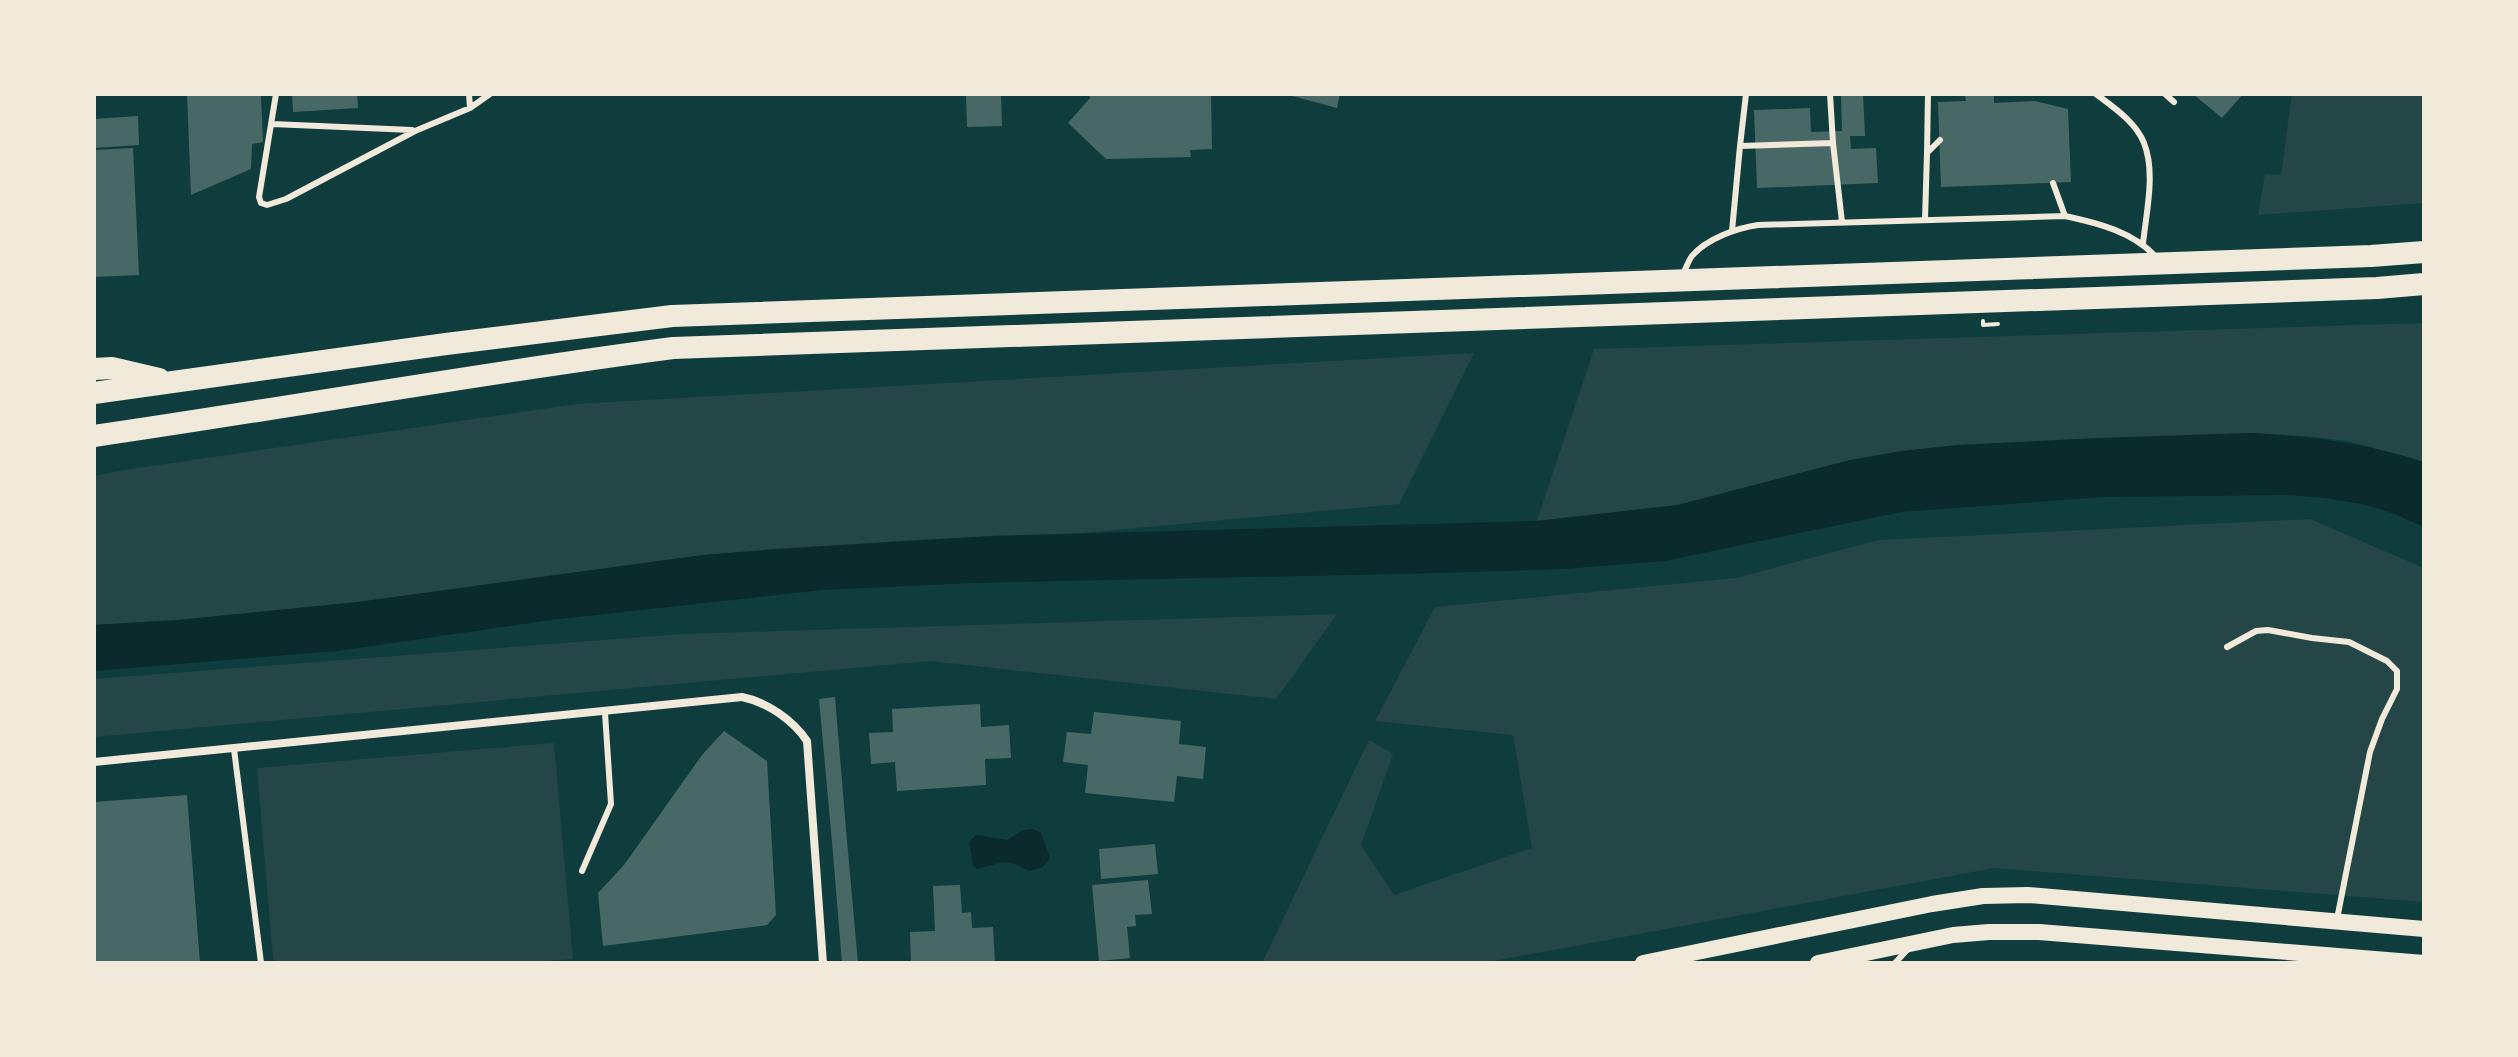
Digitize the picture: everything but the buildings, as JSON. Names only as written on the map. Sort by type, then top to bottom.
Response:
[{"type":"highway","points":[[94,393],[672,316],[2424,252]]},
{"type":"highway","points":[[94,436],[523,368],[673,348],[2424,284]]},
{"type":"highway","points":[[94,369],[112,368],[170,382]]},
{"type":"main road","points":[[1643,963],[1983,896],[2028,895],[2424,929]]},
{"type":"main road","points":[[1818,963],[1953,935],[1989,932],[2039,932],[2424,963]]},
{"type":"street","points":[[94,762],[742,697],[755,700],[797,726],[807,741],[823,963]]},
{"type":"lane","points":[[276,94],[259,197],[261,203],[267,205],[286,199],[415,131],[470,108],[490,94]]},
{"type":"lane","points":[[469,94],[470,108]]},
{"type":"lane","points":[[1732,231],[1746,94]]},
{"type":"lane","points":[[1830,94],[1842,222]]},
{"type":"lane","points":[[1925,220],[1928,94]]},
{"type":"lane","points":[[2096,94],[2118,110],[2144,143],[2148,172],[2143,244]]},
{"type":"lane","points":[[2165,94],[2174,102]]},
{"type":"lane","points":[[272,124],[415,131]]},
{"type":"lane","points":[[1927,153],[1940,140]]},
{"type":"lane","points":[[1740,146],[1833,143]]},
{"type":"lane","points":[[2053,183],[2065,216]]},
{"type":"lane","points":[[1679,281],[1692,256],[1732,231],[1758,225],[1842,222],[2065,216],[2101,223],[2143,244],[2161,264]]},
{"type":"lane","points":[[2227,647],[2256,631],[2268,630],[2349,642],[2387,661],[2397,671],[2397,689],[2370,752],[2336,923]]},
{"type":"lane","points":[[582,871],[611,804],[605,713]]},
{"type":"lane","points":[[234,749],[261,963]]},
{"type":"lane","points":[[1895,963],[1914,944]]},
{"type":"shaded area","points":[[2292,94],[2424,94],[2424,203],[2258,215],[2265,174],[2281,175]]},
{"type":"shaded area","points":[[2424,323],[2424,462],[2348,441],[2250,433],[1958,445],[1851,460],[1678,505],[1537,521],[1594,349]]},
{"type":"shaded area","points":[[1474,353],[1399,504],[1082,533],[916,540],[703,555],[358,602],[94,625],[94,476],[124,470],[576,404]]},
{"type":"shaded area","points":[[2250,433],[2338,442],[2424,462],[2424,527],[2363,504],[2325,498],[2286,495],[2104,497],[1901,512],[1665,561],[1564,569],[973,583],[822,590],[551,620],[337,651],[94,671],[94,625],[358,602],[703,555],[990,536],[1537,521],[1678,505],[1850,460],[1901,451],[1958,445]]},
{"type":"shaded area","points":[[2310,519],[2424,568],[2424,902],[1994,868],[1483,963],[1262,963],[1369,740],[1393,754],[1361,845],[1394,895],[1532,848],[1513,735],[1375,721],[1435,607],[1736,578],[1878,540]]},
{"type":"shaded area","points":[[1337,614],[1276,699],[930,661],[94,737],[94,679],[682,634]]},
{"type":"shaded area","points":[[554,743],[573,959],[525,963],[278,963],[273,959],[257,768]]},
{"type":"shaded area","points":[[1033,829],[1041,833],[1050,858],[1042,868],[1028,871],[1008,862],[977,869],[973,865],[969,842],[976,835],[1007,840],[1023,830]]}]
